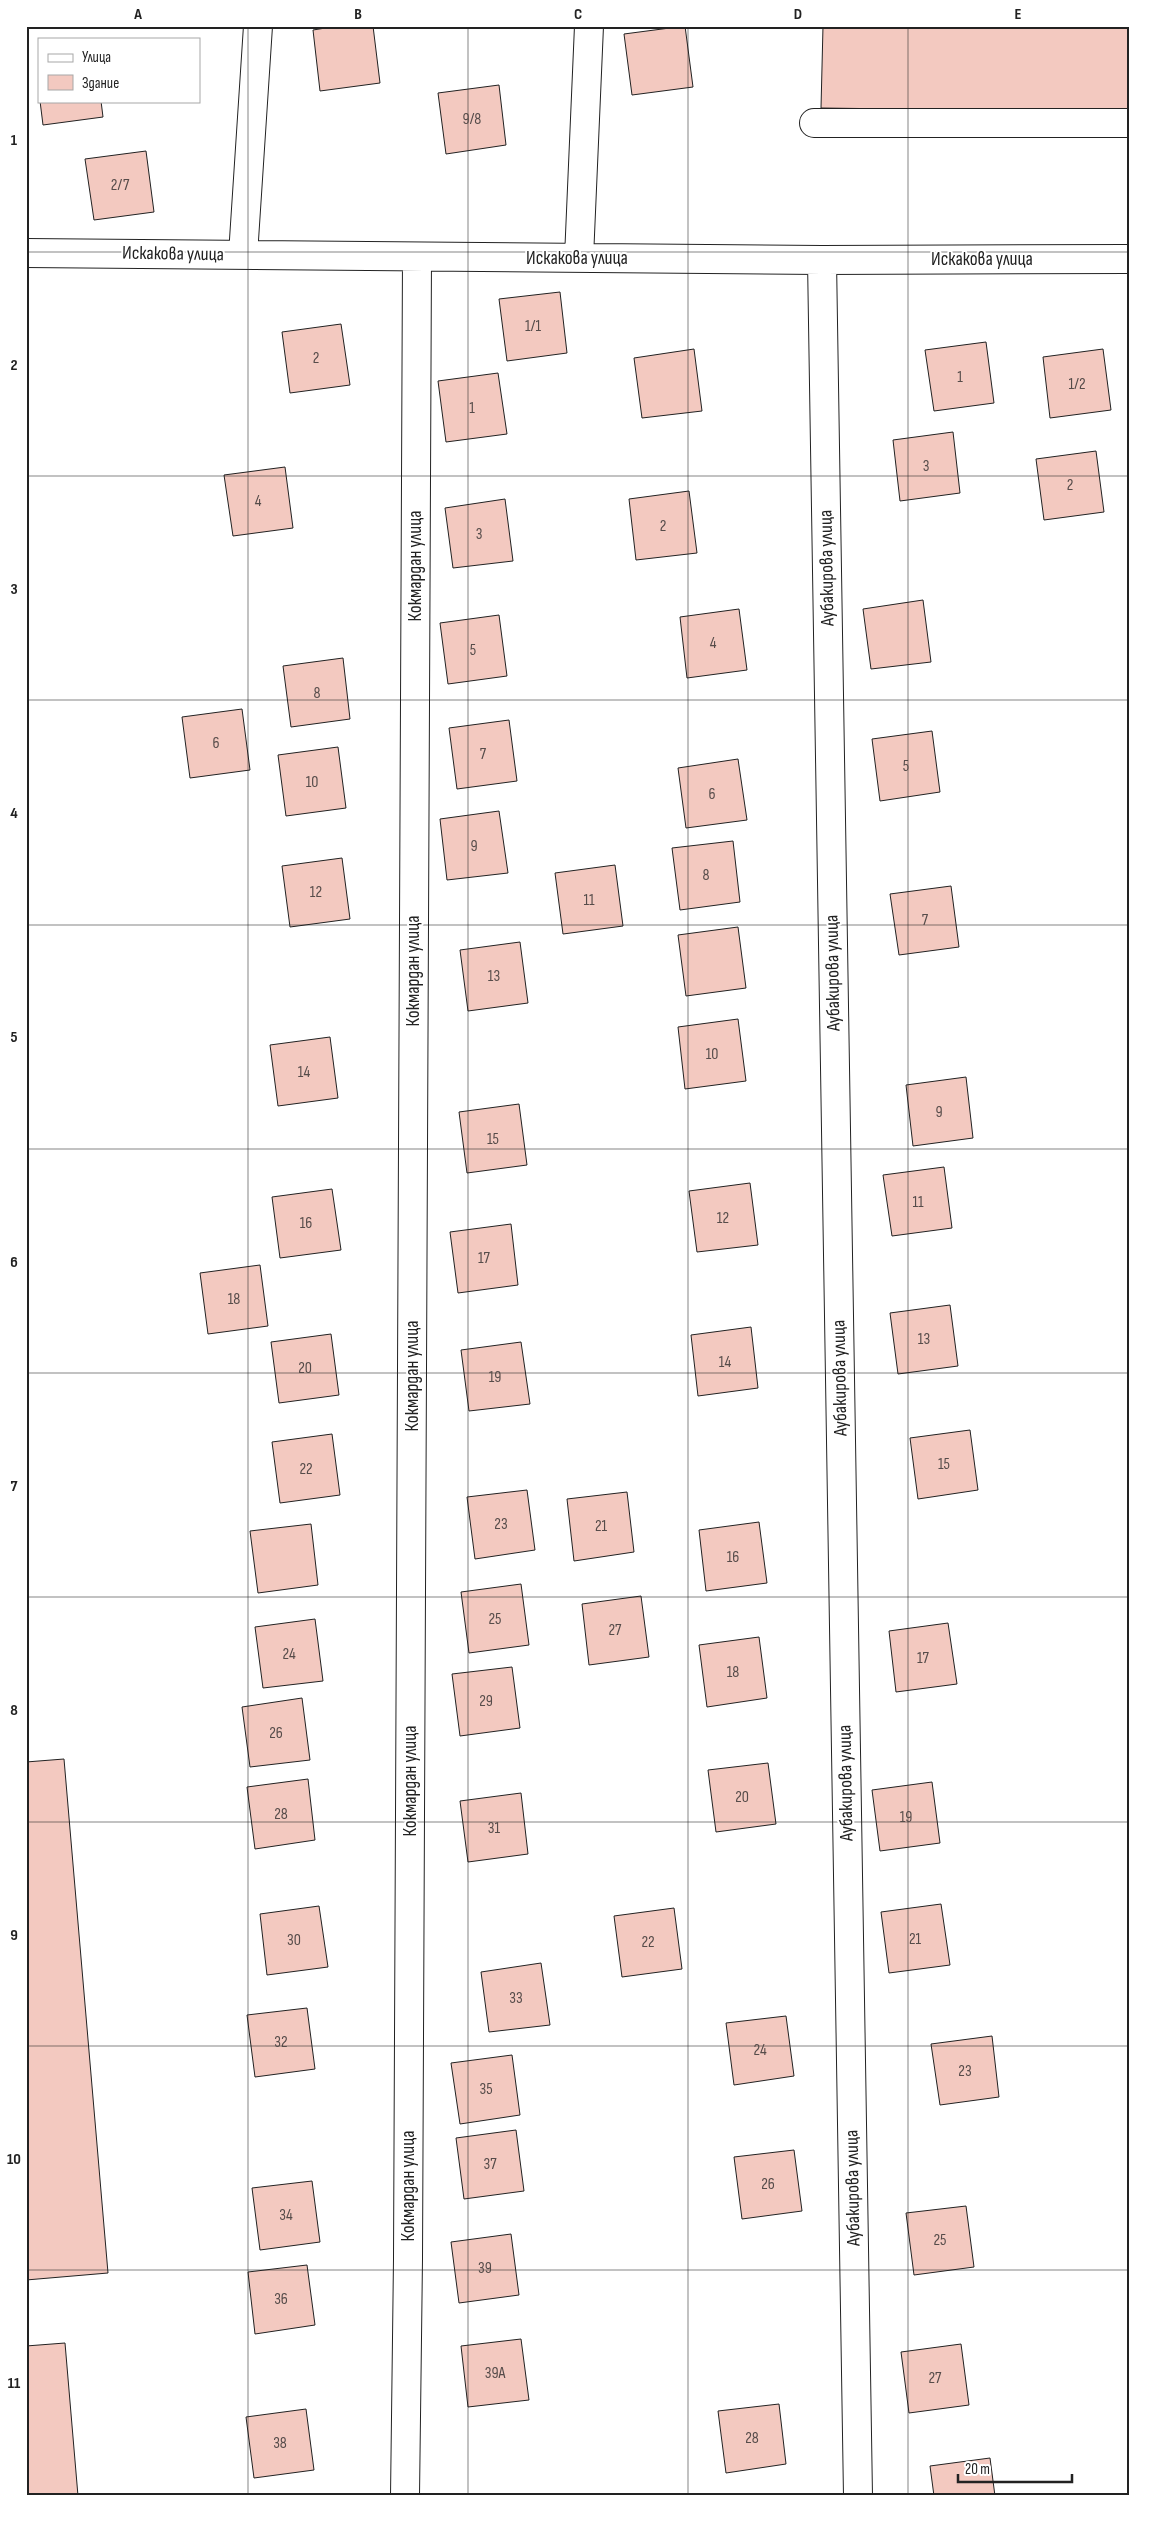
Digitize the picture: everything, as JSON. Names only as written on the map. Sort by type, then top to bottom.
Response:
[{"type":"street","points":[[243,255],[258,26]]},
{"type":"street","points":[[579,258],[589,26]]},
{"type":"street","points":[[814,123],[1129,123]]},
{"type":"street","name":"Искакова улица","points":[[26,253],[822,260],[1129,259]]},
{"type":"street","name":"Кокмардан улица","points":[[405,2496],[408,2249],[417,257]]},
{"type":"street","name":"Аубакирова улица","points":[[822,260],[858,2496]]},
{"type":"building","points":[[338,26],[373,26],[380,83],[320,91],[313,30]]},
{"type":"building","points":[[685,26],[693,87],[632,95],[624,34]]},
{"type":"building","points":[[823,26],[1129,26],[1129,112],[821,108]]},
{"type":"building","points":[[499,85],[506,145],[446,154],[438,93]]},
{"type":"building","points":[[40,102],[101,102],[103,117],[43,125]]},
{"type":"building","points":[[146,151],[154,212],[94,220],[85,159]]},
{"type":"building","points":[[560,292],[567,353],[507,361],[499,299]]},
{"type":"building","points":[[341,324],[350,385],[290,393],[282,332]]},
{"type":"building","points":[[986,342],[994,403],[934,411],[925,350]]},
{"type":"building","points":[[694,349],[702,411],[642,418],[634,358]]},
{"type":"building","points":[[1103,349],[1111,410],[1050,418],[1043,357]]},
{"type":"building","points":[[498,373],[507,434],[446,442],[438,381]]},
{"type":"building","points":[[953,432],[960,493],[900,501],[893,440]]},
{"type":"building","points":[[1096,451],[1104,512],[1044,520],[1036,459]]},
{"type":"building","points":[[285,467],[293,528],[233,536],[224,475]]},
{"type":"building","points":[[689,491],[697,553],[636,560],[629,499]]},
{"type":"building","points":[[505,499],[513,561],[453,568],[445,508]]},
{"type":"building","points":[[923,600],[931,662],[871,669],[863,609]]},
{"type":"building","points":[[739,609],[747,670],[687,678],[680,617]]},
{"type":"building","points":[[499,615],[507,676],[448,684],[440,623]]},
{"type":"building","points":[[343,658],[350,719],[291,727],[283,666]]},
{"type":"building","points":[[242,709],[250,770],[190,778],[182,717]]},
{"type":"building","points":[[509,720],[517,781],[457,789],[449,728]]},
{"type":"building","points":[[932,731],[940,792],[880,801],[872,739]]},
{"type":"building","points":[[338,747],[346,808],[286,816],[278,755]]},
{"type":"building","points":[[738,759],[747,820],[686,828],[678,768]]},
{"type":"building","points":[[499,811],[508,873],[447,880],[440,819]]},
{"type":"building","points":[[733,841],[740,902],[680,910],[672,848]]},
{"type":"building","points":[[342,858],[350,919],[290,927],[282,866]]},
{"type":"building","points":[[615,865],[623,926],[563,934],[555,873]]},
{"type":"building","points":[[951,886],[959,947],[899,955],[890,894]]},
{"type":"building","points":[[738,927],[746,988],[686,996],[678,935]]},
{"type":"building","points":[[520,942],[528,1003],[468,1011],[460,950]]},
{"type":"building","points":[[738,1019],[746,1081],[685,1089],[678,1027]]},
{"type":"building","points":[[330,1037],[338,1098],[278,1106],[270,1045]]},
{"type":"building","points":[[966,1077],[973,1138],[913,1146],[906,1085]]},
{"type":"building","points":[[519,1104],[527,1165],[467,1173],[459,1112]]},
{"type":"building","points":[[944,1167],[952,1228],[892,1236],[883,1175]]},
{"type":"building","points":[[750,1183],[758,1245],[697,1252],[689,1191]]},
{"type":"building","points":[[332,1189],[341,1250],[280,1258],[272,1197]]},
{"type":"building","points":[[511,1224],[518,1285],[458,1293],[450,1232]]},
{"type":"building","points":[[260,1265],[268,1326],[208,1334],[200,1273]]},
{"type":"building","points":[[950,1305],[958,1366],[898,1374],[890,1313]]},
{"type":"building","points":[[751,1327],[758,1388],[698,1396],[691,1335]]},
{"type":"building","points":[[331,1334],[339,1395],[279,1403],[271,1342]]},
{"type":"building","points":[[521,1342],[530,1404],[469,1411],[461,1350]]},
{"type":"building","points":[[970,1430],[978,1490],[918,1499],[910,1438]]},
{"type":"building","points":[[332,1434],[340,1495],[280,1503],[272,1442]]},
{"type":"building","points":[[527,1490],[535,1550],[475,1559],[467,1497]]},
{"type":"building","points":[[627,1492],[634,1552],[574,1561],[567,1499]]},
{"type":"building","points":[[759,1522],[767,1583],[706,1591],[699,1530]]},
{"type":"building","points":[[311,1524],[318,1585],[258,1593],[250,1531]]},
{"type":"building","points":[[521,1584],[529,1645],[469,1653],[461,1592]]},
{"type":"building","points":[[641,1596],[649,1657],[589,1665],[582,1604]]},
{"type":"building","points":[[315,1619],[323,1681],[263,1688],[255,1627]]},
{"type":"building","points":[[948,1623],[957,1684],[896,1692],[889,1631]]},
{"type":"building","points":[[759,1637],[767,1698],[707,1707],[699,1645]]},
{"type":"building","points":[[512,1667],[520,1728],[460,1736],[452,1674]]},
{"type":"building","points":[[302,1698],[310,1760],[250,1767],[242,1707]]},
{"type":"building","points":[[64,1759],[108,2273],[26,2280],[26,1762]]},
{"type":"building","points":[[768,1763],[776,1824],[716,1832],[708,1770]]},
{"type":"building","points":[[308,1779],[315,1840],[255,1849],[247,1787]]},
{"type":"building","points":[[932,1782],[940,1843],[880,1851],[872,1790]]},
{"type":"building","points":[[521,1793],[528,1854],[468,1862],[460,1801]]},
{"type":"building","points":[[941,1904],[950,1965],[889,1973],[881,1912]]},
{"type":"building","points":[[319,1906],[328,1967],[267,1975],[260,1914]]},
{"type":"building","points":[[674,1908],[682,1969],[622,1977],[614,1916]]},
{"type":"building","points":[[541,1963],[550,2025],[489,2032],[481,1972]]},
{"type":"building","points":[[307,2008],[315,2069],[255,2077],[247,2015]]},
{"type":"building","points":[[786,2016],[794,2076],[734,2085],[726,2023]]},
{"type":"building","points":[[992,2036],[999,2097],[940,2105],[931,2044]]},
{"type":"building","points":[[512,2055],[520,2115],[460,2124],[451,2063]]},
{"type":"building","points":[[516,2130],[524,2191],[464,2199],[456,2138]]},
{"type":"building","points":[[794,2150],[802,2211],[742,2219],[734,2157]]},
{"type":"building","points":[[312,2181],[320,2242],[260,2250],[252,2188]]},
{"type":"building","points":[[966,2206],[974,2267],[914,2275],[906,2213]]},
{"type":"building","points":[[511,2234],[519,2295],[459,2303],[451,2242]]},
{"type":"building","points":[[307,2265],[315,2325],[255,2334],[248,2272]]},
{"type":"building","points":[[521,2339],[529,2400],[468,2407],[461,2346]]},
{"type":"building","points":[[65,2343],[78,2496],[26,2496],[26,2346]]},
{"type":"building","points":[[961,2344],[969,2405],[909,2413],[901,2352]]},
{"type":"building","points":[[779,2404],[786,2464],[726,2473],[718,2411]]},
{"type":"building","points":[[306,2409],[314,2470],[254,2478],[246,2417]]},
{"type":"building","points":[[990,2458],[995,2496],[934,2496],[930,2466]]}]
